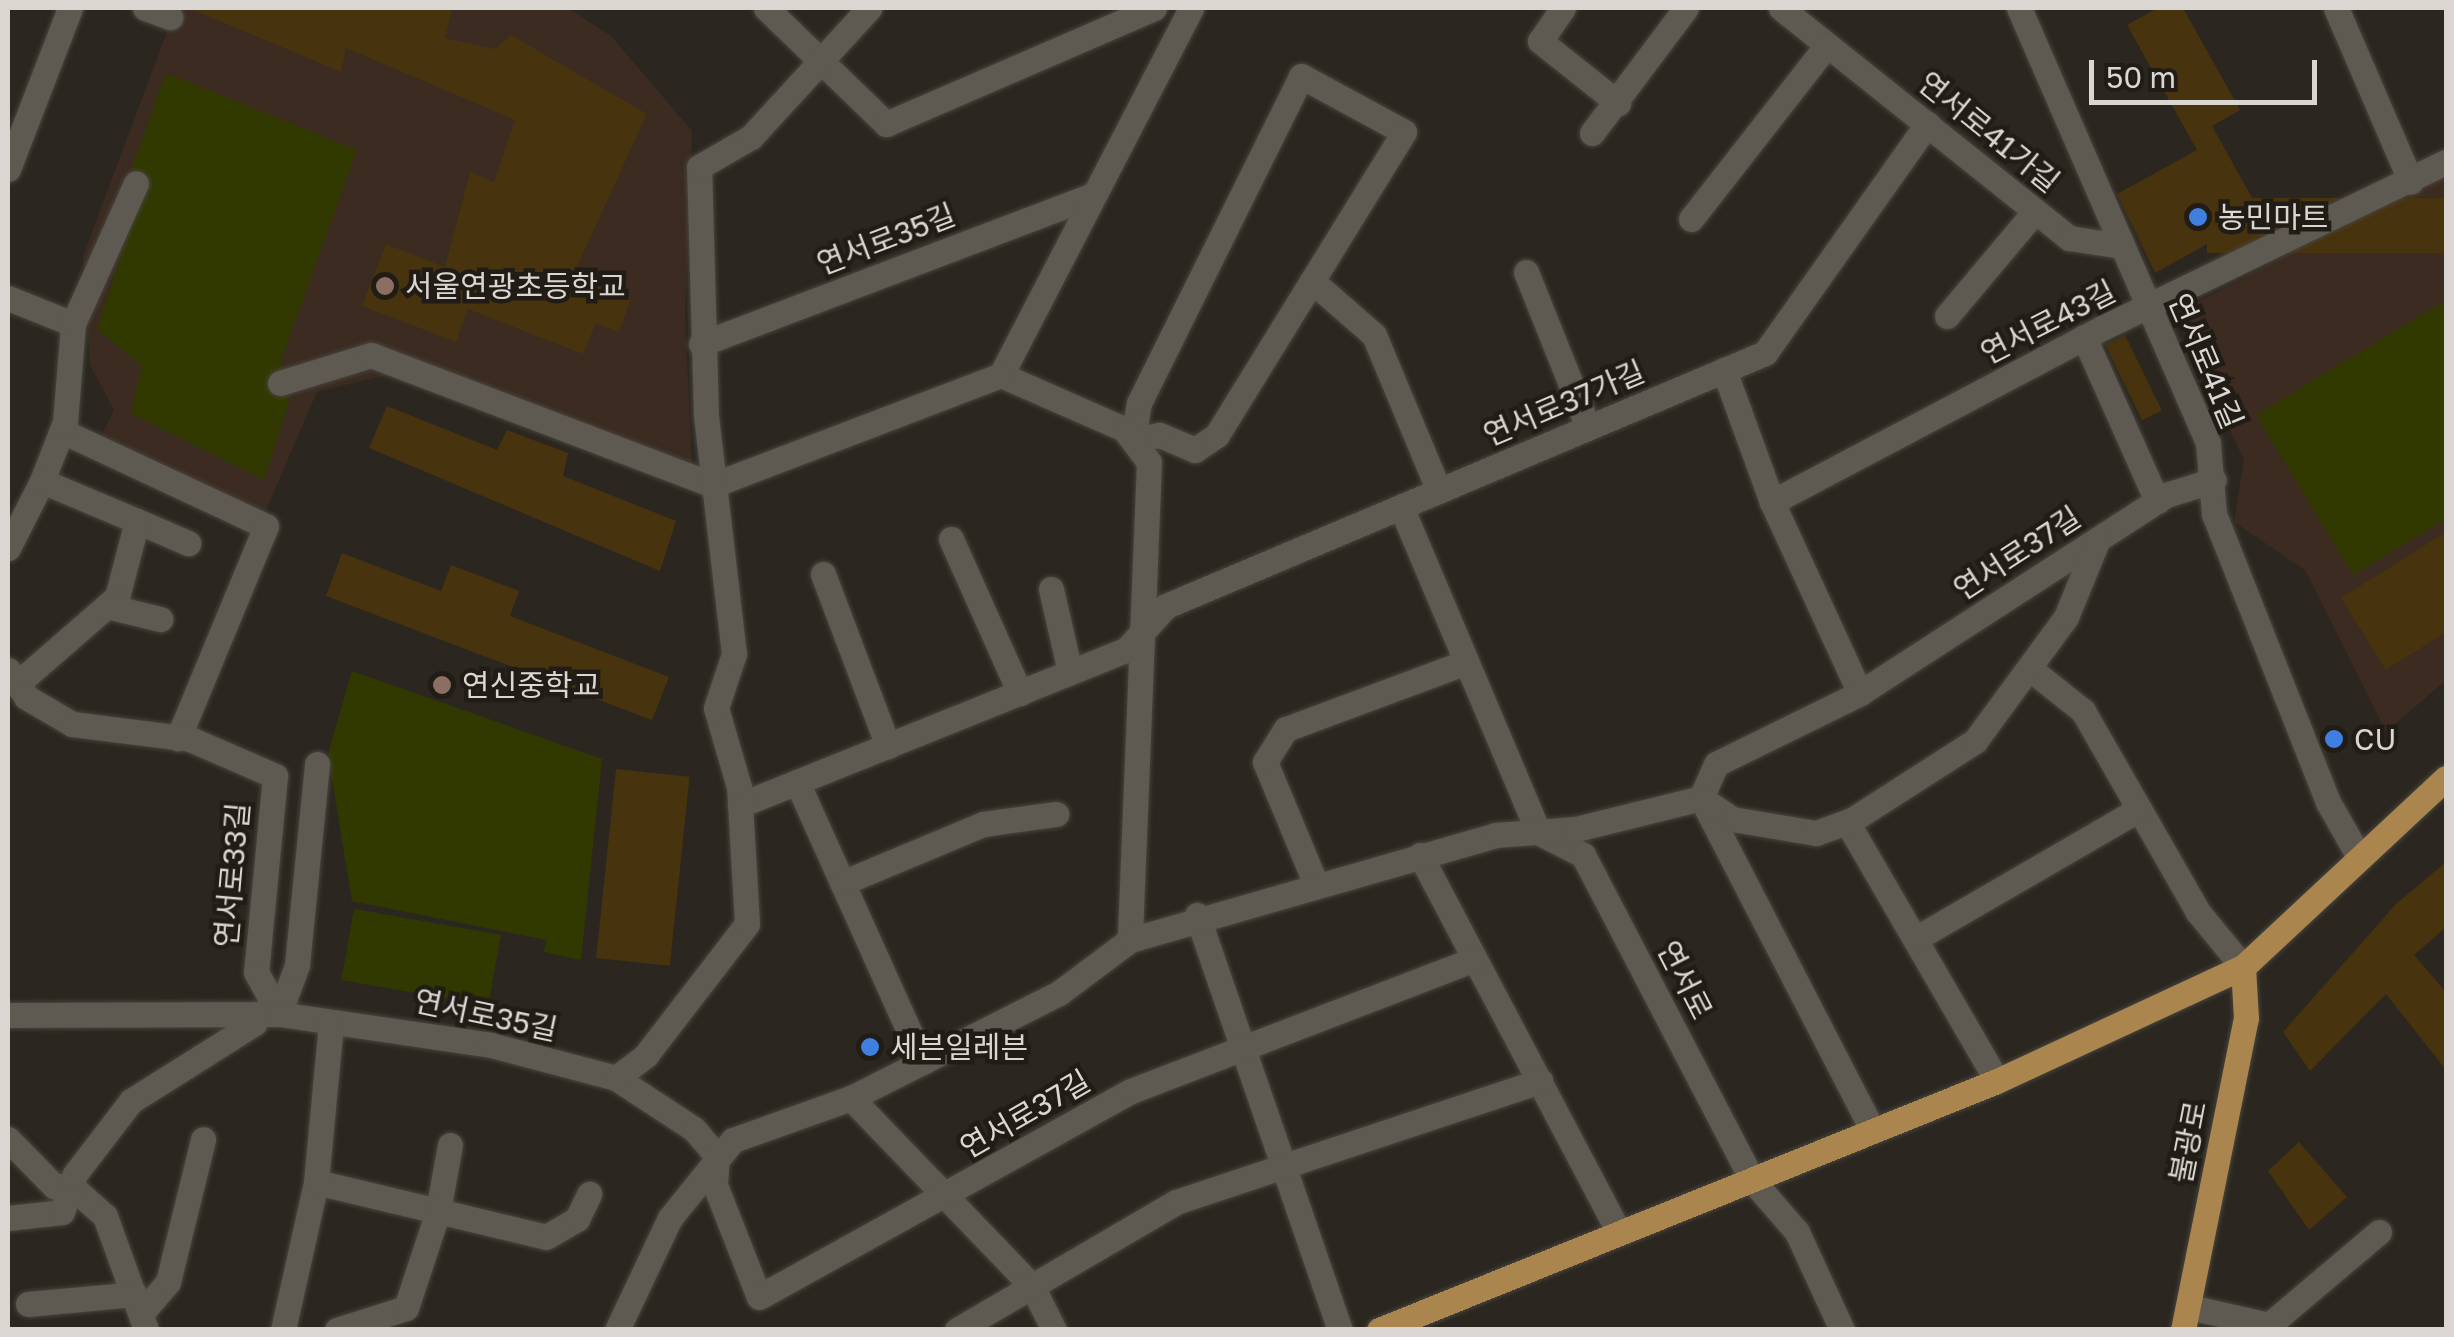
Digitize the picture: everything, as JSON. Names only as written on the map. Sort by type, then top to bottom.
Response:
[{"type":"main road","points":[[1379,1330],[1425,1321],[1619,1233],[1997,1081],[2243,967],[2358,855],[2446,778]]},
{"type":"main road","name":"불광로","points":[[2186,1318],[2246,1018],[2243,967]]},
{"type":"street","points":[[8,169],[70,8]]},
{"type":"street","points":[[145,8],[170,17]]},
{"type":"street","points":[[766,8],[823,58],[886,124],[1154,8]]},
{"type":"street","points":[[616,1078],[646,1056],[747,924],[740,805],[716,708],[734,654],[701,344],[699,166],[751,138],[869,8]]},
{"type":"street","points":[[280,384],[371,355],[713,485],[1000,375],[1191,8]]},
{"type":"street","points":[[1563,8],[1540,41],[1618,103]]},
{"type":"street","points":[[1592,133],[1686,8]]},
{"type":"street","name":"연서로41가길","points":[[1780,8],[2069,238],[2121,246]]},
{"type":"street","name":"연서로41길","points":[[2019,8],[2208,443],[2214,514],[2328,802],[2358,855]]},
{"type":"street","points":[[2336,8],[2411,182]]},
{"type":"street","points":[[1691,220],[1827,45]]},
{"type":"street","points":[[1300,76],[1404,132],[1216,435],[1195,450],[1159,434],[1133,440],[1139,403],[1300,76]]},
{"type":"street","name":"연서로37가길","points":[[888,746],[1070,672],[1140,635],[1166,606],[1765,353],[1927,124]]},
{"type":"street","name":"연서로43길","points":[[1772,502],[2084,337],[2446,162]]},
{"type":"street","points":[[8,548],[42,482],[62,431],[73,324],[136,184]]},
{"type":"street","name":"연서로35길","points":[[701,344],[1094,195]]},
{"type":"street","points":[[1948,316],[2036,211]]},
{"type":"street","points":[[1526,272],[1588,427]]},
{"type":"street","points":[[1312,282],[1374,335],[1438,491]]},
{"type":"street","points":[[8,298],[73,324]]},
{"type":"street","points":[[2084,337],[2157,501]]},
{"type":"street","points":[[1724,370],[1772,502],[1860,693]]},
{"type":"street","points":[[1000,375],[1133,440],[1149,462],[1130,940]]},
{"type":"street","points":[[62,431],[266,526],[178,738]]},
{"type":"street","name":"연서로37길","points":[[1701,798],[1716,764],[1860,693],[2157,501],[2214,480]]},
{"type":"street","points":[[42,482],[188,543]]},
{"type":"street","points":[[1401,507],[1538,832]]},
{"type":"street","name":"연서로33길","points":[[137,522],[107,606],[12,677],[72,724],[178,738],[274,776],[256,972],[279,1014]]},
{"type":"street","points":[[951,539],[1020,693]]},
{"type":"street","points":[[617,1330],[670,1218],[716,1156],[733,1140],[851,1098],[923,1062],[1059,992],[1130,940],[1197,914],[1420,854],[1701,798],[1732,819],[1783,828],[1816,833],[1847,822],[1975,741],[2066,617],[2098,539]]},
{"type":"street","points":[[740,805],[888,746],[822,574]]},
{"type":"street","points":[[1051,590],[1070,672]]},
{"type":"street","points":[[107,606],[160,619]]},
{"type":"street","points":[[1315,882],[1265,762],[1286,729],[1466,662]]},
{"type":"street","points":[[2029,668],[2082,711],[2198,912],[2243,967]]},
{"type":"street","points":[[8,1218],[62,1212],[71,1186],[131,1101],[232,1032],[279,1014],[297,964],[317,764]]},
{"type":"street","points":[[797,782],[923,1062]]},
{"type":"street","points":[[1701,798],[1872,1132]]},
{"type":"street","points":[[1915,940],[2139,809]]},
{"type":"street","points":[[842,883],[984,824],[1056,814]]},
{"type":"street","points":[[1847,822],[1997,1081]]},
{"type":"street","name":"연서로","points":[[1538,832],[1583,855],[1752,1180],[1797,1232],[1842,1330]]},
{"type":"street","points":[[1420,854],[1619,1233]]},
{"type":"street","points":[[1197,914],[1340,1330]]},
{"type":"street","name":"연서로37길","points":[[716,1156],[714,1185],[759,1296],[946,1197],[1131,1090],[1475,959]]},
{"type":"street","points":[[8,1016],[279,1014],[331,1023],[316,1182],[283,1330]]},
{"type":"street","name":"연서로35길","points":[[331,1023],[491,1046],[616,1078],[694,1129],[716,1156]]},
{"type":"street","points":[[957,1330],[1176,1202],[1540,1081]]},
{"type":"street","points":[[851,1098],[1032,1286],[1054,1330]]},
{"type":"street","points":[[8,1138],[54,1186],[71,1186],[105,1216],[140,1313]]},
{"type":"street","points":[[140,1313],[168,1282],[203,1139]]},
{"type":"street","points":[[337,1330],[406,1308],[438,1211],[450,1145]]},
{"type":"street","points":[[316,1182],[546,1238],[577,1219],[589,1194]]},
{"type":"street","points":[[2186,1318],[2270,1325],[2379,1232]]},
{"type":"street","points":[[28,1304],[140,1313]]},
{"type":"shaded area","name":"서울연광초등학교","points":[[176,8],[568,8],[611,36],[692,131],[685,317],[693,482],[551,419],[387,375],[317,392],[266,510],[96,446],[114,410],[90,365],[83,256]]},
{"type":"shaded area","points":[[2446,171],[2446,680],[2386,732],[2305,570],[2234,522],[2244,460],[2175,314]]},
{"type":"green space","points":[[166,73],[357,150],[281,360],[290,398],[264,480],[130,413],[142,366],[97,329],[146,181],[130,173]]},
{"type":"green space","points":[[2446,300],[2446,519],[2353,575],[2256,415]]},
{"type":"green space","points":[[352,671],[602,759],[581,960],[544,952],[546,940],[352,901],[328,754]]},
{"type":"green space","points":[[354,909],[501,935],[488,1006],[341,980]]},
{"type":"building","points":[[189,8],[452,8],[445,38],[495,49],[511,35],[647,114],[574,273],[631,298],[619,332],[596,323],[583,354],[468,309],[456,342],[362,306],[386,244],[445,267],[470,172],[494,182],[515,120],[346,48],[341,72]]},
{"type":"building","points":[[2158,8],[2183,8],[2240,110],[2212,126],[2261,214],[2155,273],[2117,194],[2197,150],[2127,25]]},
{"type":"building","points":[[2207,198],[2446,198],[2446,253],[2207,253]]},
{"type":"building","points":[[2125,335],[2162,410],[2142,420],[2105,345]]},
{"type":"building","points":[[387,406],[497,450],[507,430],[568,453],[563,476],[676,521],[660,571],[369,448]]},
{"type":"building","points":[[2446,532],[2446,632],[2386,670],[2341,598]]},
{"type":"building","points":[[342,553],[441,591],[451,565],[519,591],[510,616],[669,677],[652,720],[326,596]]},
{"type":"building","points":[[616,769],[690,777],[670,966],[596,958]]},
{"type":"building","points":[[2446,862],[2446,927],[2414,955],[2446,992],[2446,1070],[2386,994],[2310,1071],[2283,1032],[2396,904]]},
{"type":"building","points":[[2299,1142],[2347,1197],[2309,1230],[2268,1171]]},
{"type":"place","name":"농민마트","points":[[2198,217]]},
{"type":"place","name":"서울연광초등학교","points":[[385,286]]},
{"type":"place","name":"연신중학교","points":[[442,685]]},
{"type":"place","name":"CU","points":[[2334,739]]},
{"type":"place","name":"세븐일레븐","points":[[870,1047]]}]
